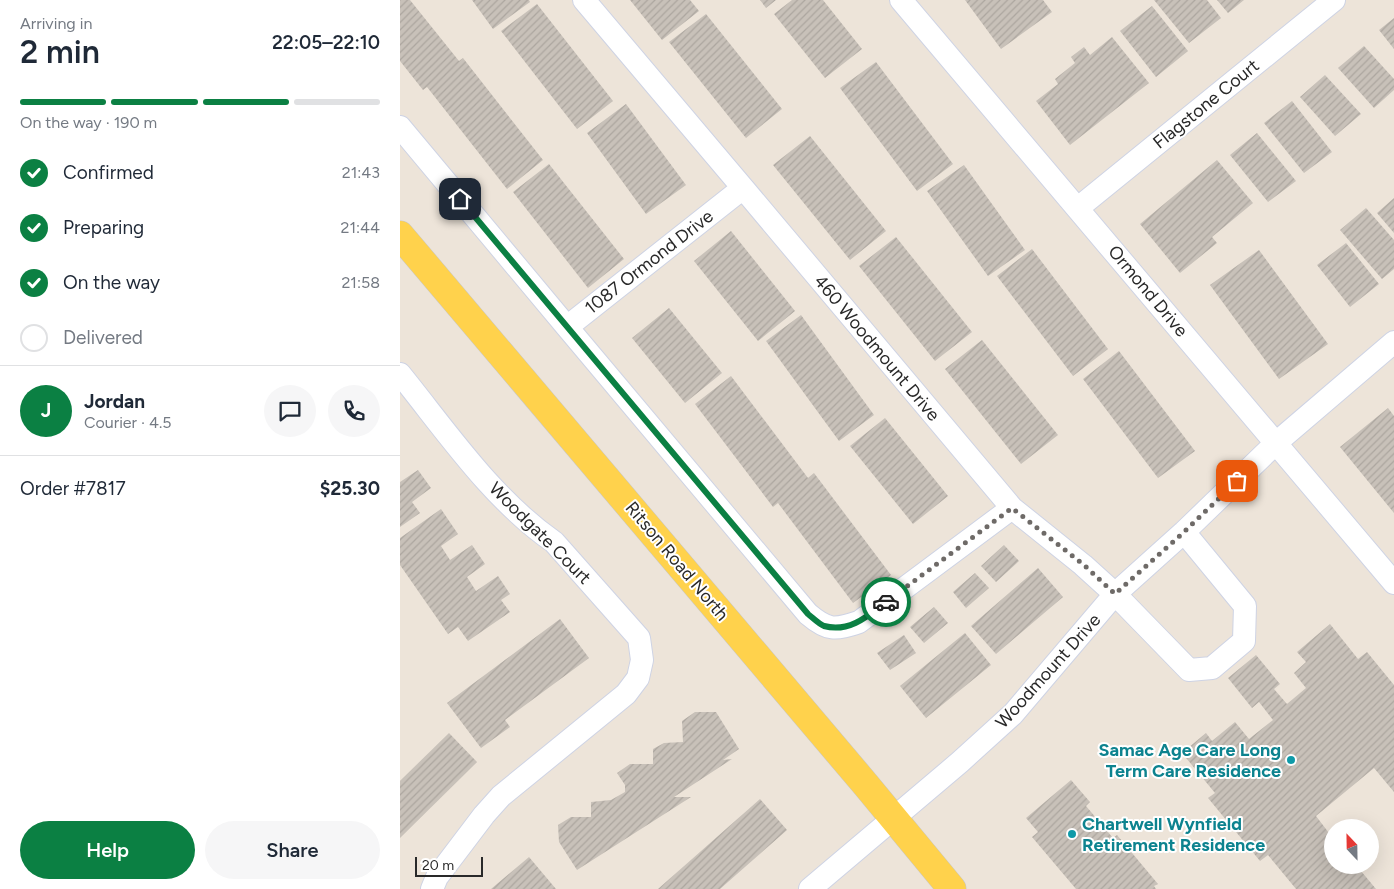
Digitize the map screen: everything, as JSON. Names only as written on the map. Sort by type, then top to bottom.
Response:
[{"type":"main road","name":"Ritson Road North","points":[[400,235],[952,889]]},
{"type":"street","points":[[584,0],[743,188]]},
{"type":"street","name":"Ormond Drive","points":[[901,0],[1394,583]]},
{"type":"street","name":"Flagstone Court","points":[[1078,208],[1334,0]]},
{"type":"street","points":[[400,127],[808,614],[823,626],[841,628],[859,622],[1012,508]]},
{"type":"street","name":"1087 Ormond Drive","points":[[567,328],[743,188]]},
{"type":"street","name":"460 Woodmount Drive","points":[[743,188],[1012,508],[1084,565],[1189,670],[1212,668],[1244,641],[1245,606],[1184,532]]},
{"type":"street","name":"Woodmount Drive","points":[[810,889],[960,762],[1012,714],[1115,594],[1184,532],[1276,443],[1394,342]]},
{"type":"street","name":"Woodgate Court","points":[[400,374],[499,496],[554,542],[639,638],[642,660],[638,678],[626,694],[501,796],[484,815],[437,877],[432,889]]},
{"type":"building","points":[[400,0],[410,0],[459,61],[463,58],[543,160],[507,189],[427,87],[423,90],[400,61]]},
{"type":"building","points":[[472,0],[529,0],[530,2],[493,29]]},
{"type":"building","points":[[630,0],[690,0],[699,11],[662,40]]},
{"type":"building","points":[[760,0],[776,0],[766,8]]},
{"type":"building","points":[[792,0],[823,0],[862,49],[825,78],[774,14]]},
{"type":"building","points":[[965,0],[1043,0],[1052,12],[1001,49]]},
{"type":"building","points":[[1154,0],[1207,0],[1221,18],[1189,43]]},
{"type":"building","points":[[1217,0],[1244,0],[1228,13]]},
{"type":"building","points":[[537,4],[613,101],[577,129],[501,31]]},
{"type":"building","points":[[1152,6],[1188,51],[1156,77],[1120,31]]},
{"type":"building","points":[[706,14],[782,109],[746,138],[669,42]]},
{"type":"building","points":[[1394,18],[1394,49],[1379,30]]},
{"type":"building","points":[[1112,37],[1149,83],[1070,145],[1036,101],[1058,84],[1055,79],[1075,63],[1071,57],[1084,47],[1090,55]]},
{"type":"building","points":[[1364,46],[1394,79],[1394,90],[1374,108],[1338,68]]},
{"type":"building","points":[[876,62],[953,164],[917,191],[840,88]]},
{"type":"building","points":[[1325,75],[1361,114],[1335,136],[1300,97]]},
{"type":"building","points":[[1292,101],[1332,152],[1304,173],[1264,123]]},
{"type":"building","points":[[626,104],[686,185],[646,214],[587,133]]},
{"type":"building","points":[[1257,133],[1296,181],[1268,202],[1230,155]]},
{"type":"building","points":[[810,136],[886,231],[850,260],[773,165]]},
{"type":"building","points":[[1217,160],[1253,203],[1212,237],[1217,243],[1180,273],[1140,224]]},
{"type":"building","points":[[549,164],[624,259],[588,288],[513,192]]},
{"type":"building","points":[[964,165],[1025,250],[988,276],[927,191]]},
{"type":"building","points":[[1394,198],[1394,233],[1377,213]]},
{"type":"building","points":[[1366,208],[1394,240],[1394,269],[1382,279],[1340,230]]},
{"type":"building","points":[[731,231],[795,311],[758,341],[694,261]]},
{"type":"building","points":[[896,237],[972,332],[935,361],[859,266]]},
{"type":"building","points":[[1346,243],[1379,284],[1350,307],[1317,265]]},
{"type":"building","points":[[1032,249],[1108,349],[1073,376],[997,276]]},
{"type":"building","points":[[1259,250],[1328,344],[1279,379],[1210,285]]},
{"type":"building","points":[[669,308],[722,373],[685,403],[632,338]]},
{"type":"building","points":[[801,315],[874,415],[839,441],[766,341]]},
{"type":"building","points":[[982,340],[1058,435],[1021,464],[945,369]]},
{"type":"building","points":[[1119,351],[1195,451],[1158,478],[1083,379]]},
{"type":"building","points":[[731,376],[808,478],[814,473],[891,575],[853,603],[778,503],[773,507],[695,404]]},
{"type":"building","points":[[1388,408],[1394,416],[1394,513],[1340,447]]},
{"type":"building","points":[[885,418],[948,496],[913,524],[850,446]]},
{"type":"building","points":[[418,470],[431,488],[412,502],[420,513],[400,527],[400,482]]},
{"type":"building","points":[[441,509],[458,534],[441,546],[450,560],[472,545],[485,564],[467,577],[476,591],[498,576],[510,594],[501,600],[510,612],[468,641],[458,627],[448,634],[400,565],[400,538]]},
{"type":"building","points":[[1004,545],[1019,561],[996,582],[981,566]]},
{"type":"building","points":[[1038,568],[1063,597],[996,654],[971,626]]},
{"type":"building","points":[[975,573],[989,588],[966,608],[953,592]]},
{"type":"building","points":[[934,607],[948,623],[924,643],[910,627]]},
{"type":"building","points":[[560,619],[589,658],[505,720],[510,727],[481,748],[447,703]]},
{"type":"building","name":"Samac Age Care Long Term Care Residence","points":[[1330,624],[1358,659],[1367,652],[1394,685],[1394,792],[1374,768],[1316,816],[1324,826],[1324,874],[1364,874],[1376,889],[1296,889],[1268,855],[1260,861],[1208,798],[1215,793],[1182,753],[1206,733],[1212,741],[1235,722],[1249,739],[1273,720],[1259,702],[1252,708],[1228,678],[1256,655],[1280,684],[1274,689],[1287,704],[1306,688],[1294,673],[1306,662],[1297,652]]},
{"type":"building","points":[[965,633],[991,665],[926,718],[900,686]]},
{"type":"building","points":[[904,635],[916,653],[890,670],[877,653]]},
{"type":"building","points":[[695,712],[716,712],[739,749],[723,760],[732,759],[674,797],[691,797],[577,870],[559,842],[558,825],[571,817],[591,817],[591,802],[611,800],[625,792],[625,785],[617,773],[630,764],[653,764],[653,749],[664,743],[683,742],[682,721]]},
{"type":"building","points":[[449,733],[477,762],[400,838],[400,781]]},
{"type":"building","name":"Chartwell Wynfield Retirement Residence","points":[[1071,780],[1090,802],[1086,806],[1113,838],[1117,835],[1158,884],[1154,886],[1156,889],[1076,889],[1032,837],[1038,832],[1026,818]]},
{"type":"building","points":[[760,799],[787,830],[720,889],[658,889]]},
{"type":"building","points":[[529,857],[556,889],[491,889]]},
{"type":"way so far","points":[[886,602],[1012,508],[1084,565],[1115,594],[1237,481]]},
{"type":"place","name":"Samac Age Care Long Term Care Residence","points":[[1291,760]]},
{"type":"place","name":"Chartwell Wynfield Retirement Residence","points":[[1072,834]]},
{"type":"route","points":[[460,199],[808,614],[823,626],[841,628],[859,622],[886,602]]}]
